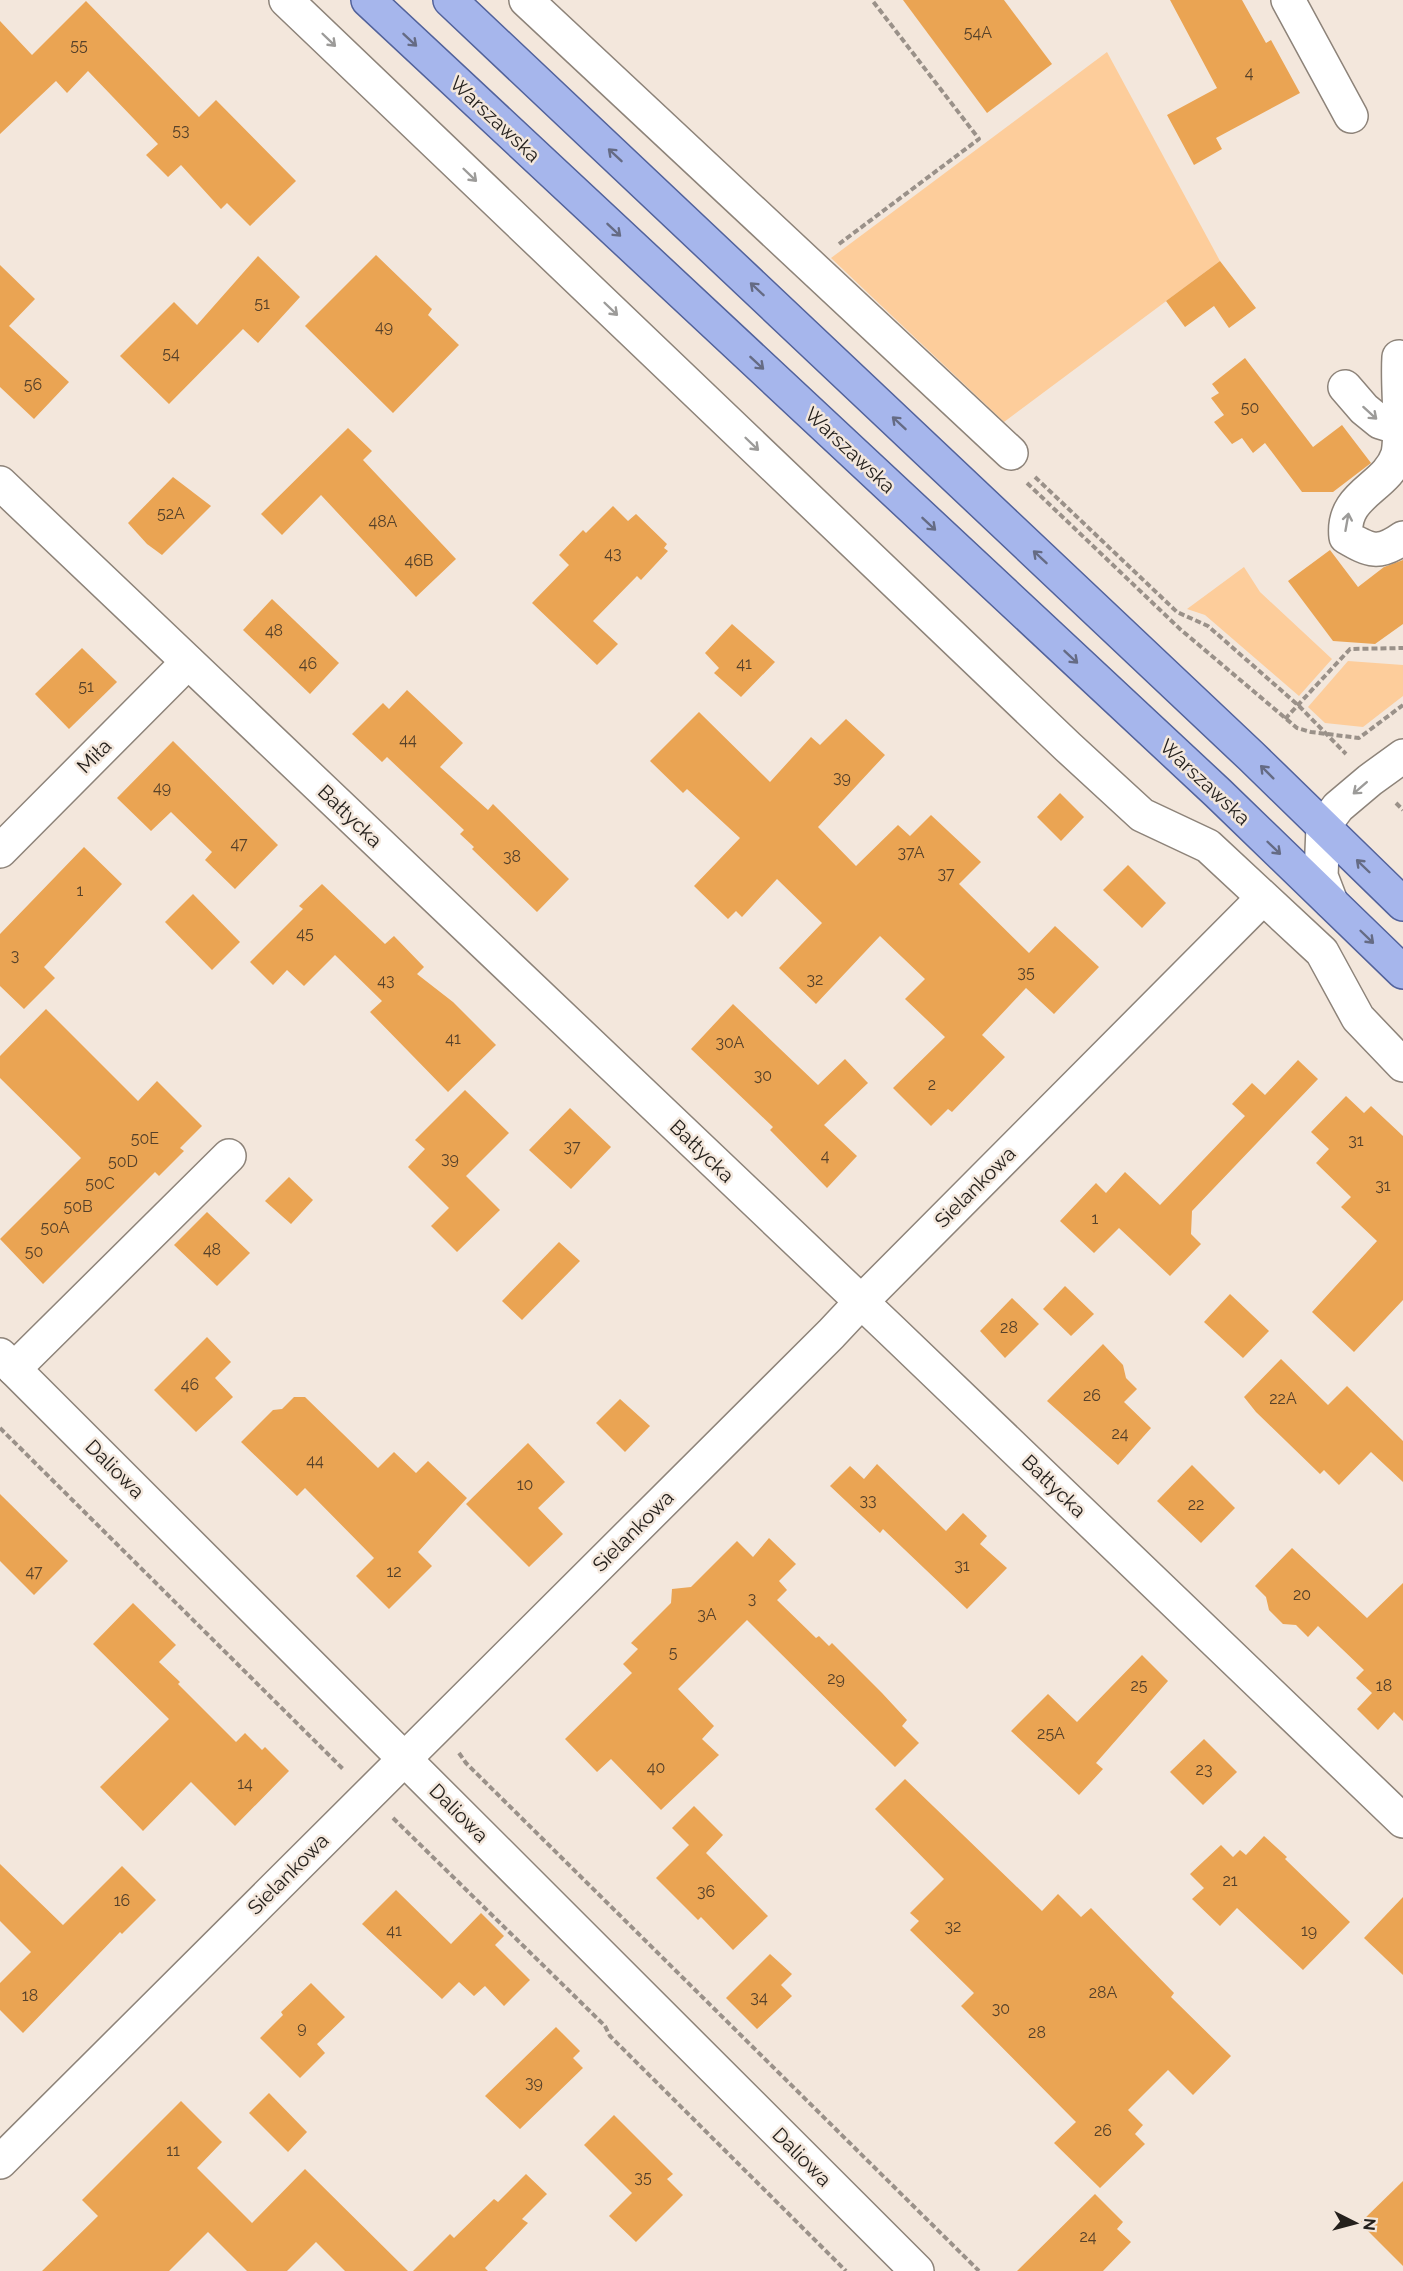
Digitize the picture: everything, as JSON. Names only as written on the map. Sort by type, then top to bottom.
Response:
[{"type":"main road","name":"Warszawska","points":[[368,0],[1192,769],[1403,972]]},
{"type":"main road","points":[[450,0],[1251,756],[1403,904]]},
{"type":"street","points":[[286,0],[1068,747],[1142,815],[1208,846],[1322,952],[1358,1018],[1401,1062]]},
{"type":"street","points":[[526,0],[1011,453]]},
{"type":"street","points":[[1288,0],[1351,116]]},
{"type":"street","points":[[1399,357],[1402,429],[1398,454],[1391,468],[1351,507],[1345,525],[1346,537],[1364,548],[1389,548],[1403,538]]},
{"type":"street","points":[[1345,387],[1364,409],[1380,422],[1402,429]]},
{"type":"street","name":"Bałtycka","points":[[0,483],[1403,1821]]},
{"type":"street","name":"Miła","points":[[0,851],[188,662]]},
{"type":"street","points":[[1323,827],[1338,807],[1403,756]]},
{"type":"street","name":"Warszawska","points":[[1323,827],[1321,876],[1331,902]]},
{"type":"street","name":"Sielankowa","points":[[0,2162],[823,1342],[1263,898]]},
{"type":"street","points":[[7,1362],[229,1156]]},
{"type":"street","name":"Daliowa","points":[[7,1362],[917,2271]]},
{"type":"path","points":[[836,246],[979,138],[872,0]]},
{"type":"path","points":[[1011,453],[1177,612],[1208,626],[1299,706],[1370,780],[1403,810]]},
{"type":"path","points":[[1285,719],[1350,649],[1403,648]]},
{"type":"path","points":[[0,1428],[346,1772]]},
{"type":"path","points":[[458,1750],[466,1763],[979,2271]]},
{"type":"path","points":[[385,1810],[605,2026],[610,2036],[846,2271]]},
{"type":"shaded area","points":[[1107,52],[1220,261],[1004,422],[831,258]]},
{"type":"shaded area","points":[[1244,567],[1260,592],[1332,659],[1299,696],[1205,615],[1187,609]]},
{"type":"shaded area","points":[[1348,661],[1403,665],[1403,696],[1363,727],[1325,723],[1308,707]]},
{"type":"building","points":[[903,0],[1004,0],[1052,64],[987,113]]},
{"type":"building","points":[[1170,0],[1242,0],[1266,43],[1271,40],[1300,93],[1216,138],[1222,149],[1194,165],[1167,115],[1217,88]]},
{"type":"building","points":[[86,1],[199,117],[216,100],[296,181],[250,226],[227,203],[221,209],[181,165],[168,177],[146,155],[158,144],[88,71],[67,93],[56,81],[0,134],[0,21],[32,55]]},
{"type":"building","points":[[376,255],[432,309],[428,315],[459,345],[393,413],[305,326]]},
{"type":"building","points":[[258,256],[300,297],[258,343],[243,329],[169,404],[120,356],[174,302],[197,325]]},
{"type":"building","points":[[1220,261],[1256,308],[1229,328],[1214,306],[1185,327],[1166,301]]},
{"type":"building","points":[[0,265],[35,299],[9,326],[69,382],[34,419],[0,387]]},
{"type":"building","points":[[1245,358],[1313,447],[1342,425],[1371,463],[1333,492],[1302,492],[1265,443],[1253,453],[1242,438],[1232,444],[1214,422],[1224,415],[1211,398],[1219,393],[1212,384]]},
{"type":"building","points":[[348,428],[372,451],[363,460],[456,559],[416,597],[321,495],[282,535],[261,514]]},
{"type":"building","points":[[173,477],[211,506],[162,555],[147,544],[128,523]]},
{"type":"building","points":[[613,506],[628,521],[636,514],[667,544],[664,548],[668,551],[641,580],[637,576],[593,621],[618,644],[597,665],[532,603],[569,565],[559,555],[583,530],[586,533]]},
{"type":"building","points":[[1330,550],[1358,587],[1384,567],[1403,560],[1403,624],[1375,644],[1333,641],[1288,581]]},
{"type":"building","points":[[272,599],[339,663],[310,694],[243,630]]},
{"type":"building","points":[[732,624],[775,662],[741,697],[714,673],[719,668],[705,653]]},
{"type":"building","points":[[82,648],[117,682],[69,729],[35,694]]},
{"type":"building","points":[[407,690],[463,743],[440,767],[488,810],[493,804],[569,879],[537,912],[472,849],[474,847],[460,834],[464,830],[387,757],[382,762],[352,734],[383,703],[389,709]]},
{"type":"building","points":[[699,712],[770,782],[811,737],[820,745],[846,719],[885,755],[818,827],[856,866],[898,825],[910,836],[931,815],[981,862],[959,884],[1029,953],[1055,926],[1099,967],[1054,1014],[1026,988],[982,1035],[1005,1057],[952,1112],[948,1109],[931,1126],[893,1088],[945,1037],[905,999],[925,979],[880,936],[816,1004],[779,968],[822,923],[777,879],[742,917],[736,911],[728,919],[694,886],[740,838],[687,789],[683,793],[650,761]]},
{"type":"building","points":[[173,741],[278,845],[235,889],[205,860],[212,852],[171,812],[151,831],[117,798]]},
{"type":"building","points":[[1060,793],[1084,817],[1061,841],[1037,817]]},
{"type":"building","points":[[84,847],[122,884],[44,967],[55,978],[24,1009],[0,986],[0,934]]},
{"type":"building","points":[[1128,865],[1166,903],[1142,928],[1103,890]]},
{"type":"building","points":[[322,884],[385,944],[394,936],[424,967],[417,974],[453,1002],[496,1045],[448,1092],[370,1012],[382,1001],[335,955],[304,986],[287,970],[273,985],[250,962],[303,909],[299,906]]},
{"type":"building","points":[[193,894],[240,942],[212,970],[165,922]]},
{"type":"building","points":[[733,1004],[818,1085],[845,1059],[868,1083],[824,1125],[857,1156],[827,1188],[770,1130],[773,1127],[691,1049]]},
{"type":"building","points":[[46,1009],[138,1101],[157,1081],[202,1126],[180,1148],[184,1151],[159,1176],[155,1172],[43,1284],[0,1239],[81,1158],[0,1078],[0,1056]]},
{"type":"building","points":[[1298,1060],[1318,1079],[1192,1211],[1191,1234],[1201,1244],[1170,1276],[1119,1228],[1094,1253],[1060,1221],[1096,1183],[1106,1193],[1125,1172],[1160,1205],[1245,1116],[1232,1104],[1252,1083],[1265,1095]]},
{"type":"building","points":[[465,1090],[509,1133],[466,1176],[500,1210],[457,1252],[431,1226],[449,1208],[408,1167],[425,1149],[415,1140]]},
{"type":"building","points":[[1346,1096],[1364,1113],[1371,1106],[1403,1136],[1403,1300],[1354,1352],[1312,1312],[1377,1241],[1341,1207],[1351,1197],[1316,1163],[1329,1149],[1311,1132]]},
{"type":"building","points":[[570,1108],[611,1147],[571,1189],[529,1150]]},
{"type":"building","points":[[289,1177],[313,1200],[291,1224],[265,1201]]},
{"type":"building","points":[[207,1212],[250,1253],[217,1286],[174,1245]]},
{"type":"building","points":[[559,1242],[580,1261],[522,1320],[502,1301]]},
{"type":"building","points":[[1065,1286],[1094,1314],[1071,1336],[1043,1309]]},
{"type":"building","points":[[1230,1294],[1269,1331],[1243,1358],[1204,1322]]},
{"type":"building","points":[[1012,1298],[1039,1324],[1005,1358],[980,1331]]},
{"type":"building","points":[[207,1337],[231,1362],[215,1378],[233,1397],[196,1432],[154,1390]]},
{"type":"building","points":[[1103,1344],[1123,1365],[1126,1378],[1137,1389],[1124,1402],[1151,1428],[1118,1465],[1047,1401]]},
{"type":"building","points":[[1281,1359],[1328,1405],[1347,1386],[1403,1441],[1403,1482],[1371,1452],[1339,1485],[1324,1470],[1320,1474],[1256,1412],[1244,1397]]},
{"type":"building","points":[[294,1397],[305,1397],[378,1468],[394,1452],[416,1473],[428,1461],[467,1498],[418,1552],[432,1566],[389,1609],[356,1576],[374,1558],[305,1488],[297,1496],[241,1442],[273,1410],[282,1409]]},
{"type":"building","points":[[620,1399],[650,1426],[625,1452],[596,1423]]},
{"type":"building","points":[[528,1443],[565,1482],[538,1508],[563,1534],[529,1567],[466,1504]]},
{"type":"building","points":[[877,1464],[946,1531],[963,1513],[987,1536],[980,1544],[1007,1568],[967,1609],[883,1529],[880,1533],[830,1486],[850,1466],[864,1479]]},
{"type":"building","points":[[1192,1465],[1235,1508],[1201,1543],[1157,1501]]},
{"type":"building","points":[[0,1494],[68,1561],[34,1595],[0,1561]]},
{"type":"building","points":[[769,1538],[796,1564],[779,1581],[787,1590],[777,1600],[816,1638],[819,1636],[829,1646],[832,1643],[882,1693],[907,1720],[902,1726],[919,1743],[895,1767],[747,1620],[678,1689],[714,1726],[702,1739],[719,1755],[661,1810],[611,1759],[597,1772],[565,1739],[632,1673],[623,1664],[638,1649],[631,1643],[671,1603],[672,1589],[691,1587],[737,1541],[753,1557]]},
{"type":"building","points":[[1292,1548],[1367,1618],[1403,1583],[1403,1721],[1394,1712],[1378,1730],[1357,1709],[1372,1693],[1356,1678],[1364,1670],[1318,1626],[1308,1637],[1296,1625],[1283,1624],[1269,1610],[1266,1597],[1255,1586]]},
{"type":"building","points":[[133,1603],[176,1645],[159,1662],[180,1682],[178,1684],[236,1742],[245,1733],[262,1750],[265,1747],[289,1771],[235,1826],[191,1782],[143,1831],[100,1787],[169,1719],[93,1644]]},
{"type":"building","points":[[1142,1655],[1168,1681],[1096,1763],[1103,1769],[1079,1795],[1011,1731],[1048,1694],[1077,1722]]},
{"type":"building","points":[[1204,1739],[1237,1772],[1203,1805],[1170,1772]]},
{"type":"building","points":[[905,1779],[1042,1911],[1058,1894],[1081,1917],[1091,1908],[1174,1993],[1171,1997],[1231,2056],[1193,2095],[1168,2070],[1128,2110],[1143,2125],[1135,2134],[1145,2144],[1100,2188],[1054,2143],[1076,2122],[961,2006],[974,1993],[910,1930],[919,1921],[910,1913],[944,1879],[875,1809]]},
{"type":"building","points":[[694,1806],[723,1835],[706,1853],[768,1916],[733,1950],[701,1917],[698,1920],[656,1878],[689,1845],[672,1828]]},
{"type":"building","points":[[1264,1836],[1350,1922],[1303,1970],[1237,1908],[1220,1926],[1192,1899],[1204,1888],[1190,1874],[1221,1845],[1233,1857],[1240,1850],[1246,1855]]},
{"type":"building","points":[[0,1864],[63,1925],[122,1866],[156,1900],[122,1934],[120,1932],[23,2033],[0,2010],[0,1983],[31,1952],[0,1921]]},
{"type":"building","points":[[396,1890],[451,1944],[481,1913],[504,1936],[495,1945],[530,1980],[504,2006],[485,1986],[474,1996],[459,1982],[442,1999],[362,1924]]},
{"type":"building","points":[[1403,1897],[1403,1975],[1364,1938]]},
{"type":"building","points":[[770,1954],[792,1974],[781,1985],[792,1996],[757,2029],[726,1998]]},
{"type":"building","points":[[311,1983],[345,2017],[317,2044],[325,2053],[300,2078],[260,2038],[283,2015],[281,2012]]},
{"type":"building","points":[[556,2027],[580,2051],[573,2058],[583,2068],[520,2129],[485,2096]]},
{"type":"building","points":[[269,2093],[307,2132],[288,2152],[249,2113]]},
{"type":"building","points":[[181,2101],[222,2142],[197,2168],[252,2223],[305,2169],[408,2271],[345,2271],[316,2242],[287,2271],[247,2271],[208,2232],[169,2271],[42,2271],[98,2216],[82,2200]]},
{"type":"building","points":[[614,2115],[673,2174],[667,2179],[683,2195],[636,2242],[609,2216],[632,2193],[584,2145]]},
{"type":"building","points":[[526,2174],[547,2194],[522,2219],[528,2223],[485,2268],[488,2271],[413,2271],[450,2234],[454,2238],[494,2199],[498,2202]]},
{"type":"building","points":[[1403,2181],[1403,2266],[1360,2223]]},
{"type":"building","points":[[1095,2194],[1123,2222],[1117,2229],[1131,2242],[1103,2271],[1017,2271]]}]
